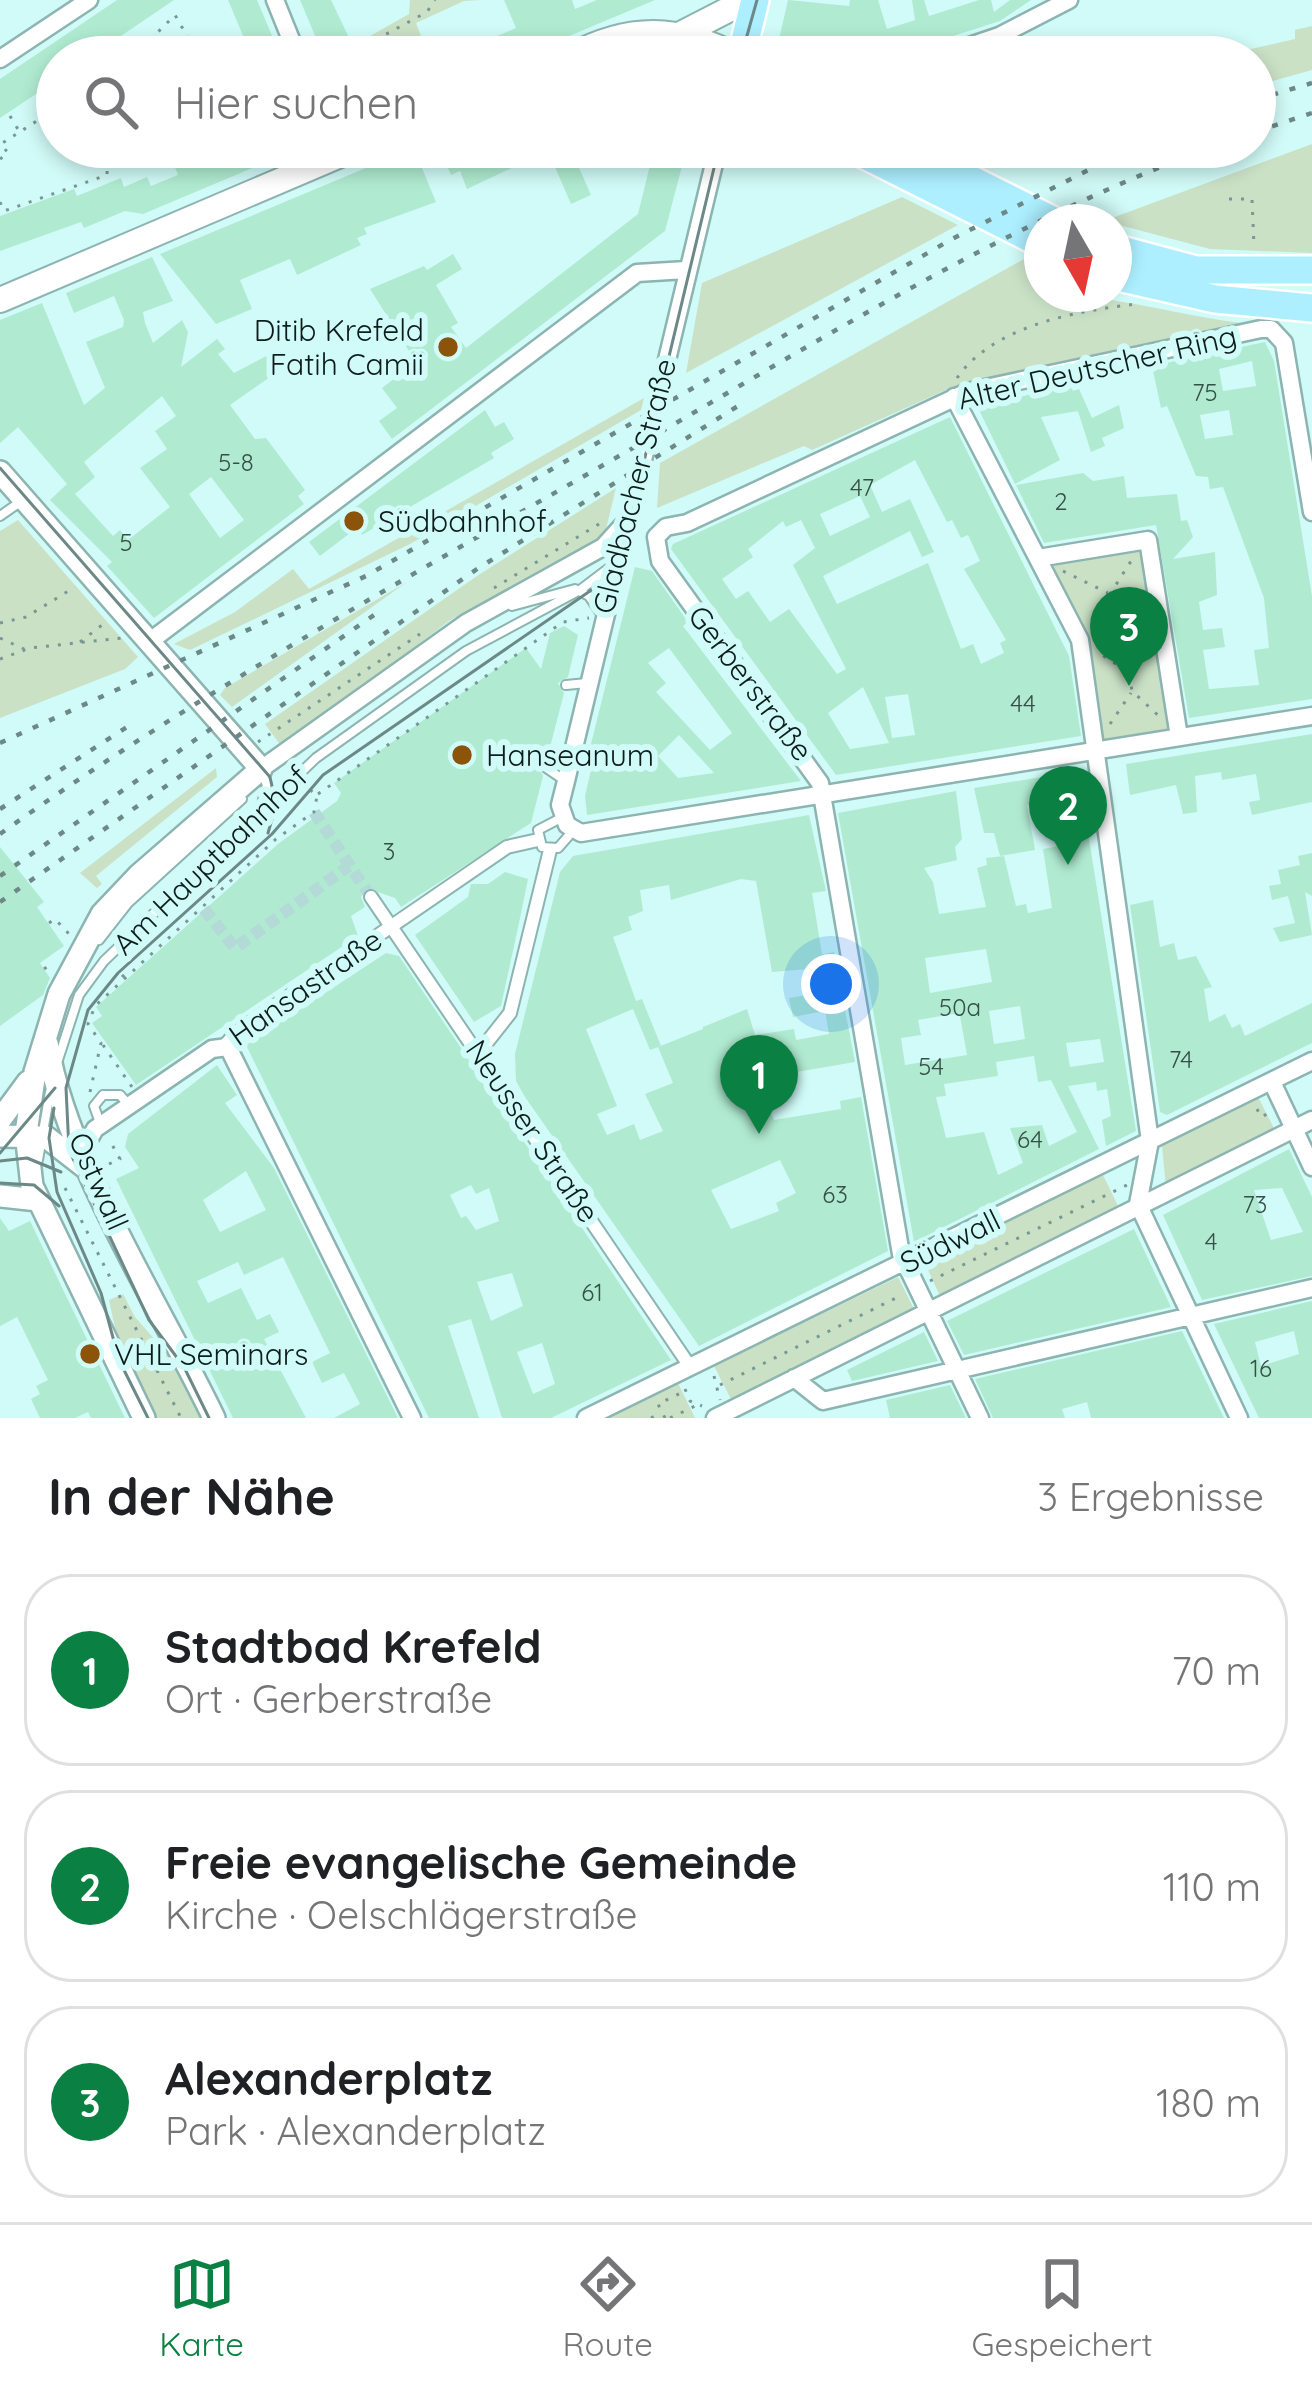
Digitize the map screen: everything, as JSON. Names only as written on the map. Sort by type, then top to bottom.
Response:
[{"type":"main road","points":[[683,33],[751,0]]},
{"type":"main road","points":[[744,36],[751,0]]},
{"type":"main road","points":[[622,36],[634,31],[690,36]]},
{"type":"main road","points":[[0,300],[302,168]]},
{"type":"main road","points":[[891,168],[1024,235]]},
{"type":"main road","points":[[948,168],[1024,206]]},
{"type":"main road","points":[[1132,253],[1196,270],[1312,270]]},
{"type":"main road","points":[[0,283],[77,263]]},
{"type":"main road","points":[[1132,280],[1215,299],[1312,308]]},
{"type":"street","points":[[0,59],[89,0]]},
{"type":"street","points":[[275,0],[290,36]]},
{"type":"street","points":[[999,36],[1069,0]]},
{"type":"street","name":"Gladbacher Straße","points":[[567,824],[566,781],[713,168]]},
{"type":"street","points":[[149,642],[637,273],[686,270]]},
{"type":"street","name":"Alter Deutscher Ring","points":[[656,537],[954,398],[1261,329],[1280,335],[1312,512]]},
{"type":"street","points":[[954,398],[1080,640],[1150,1141],[1138,1204],[1239,1418]]},
{"type":"street","points":[[0,472],[261,769]]},
{"type":"street","name":"Am Hauptbahnhof","points":[[44,1073],[46,1036],[59,994],[87,939],[124,889],[261,769],[466,623],[603,547],[628,516]]},
{"type":"street","name":"Gerberstraße","points":[[656,537],[660,561],[811,764],[823,794],[904,1263],[924,1284],[928,1313],[980,1418]]},
{"type":"street","points":[[1041,563],[1148,540],[1179,733]]},
{"type":"street","points":[[567,824],[823,794],[1094,743],[1312,716]]},
{"type":"street","name":"Hansastraße","points":[[83,1150],[101,1124],[224,1046],[236,1032],[507,847],[538,840]]},
{"type":"street","points":[[480,1051],[510,1013],[550,850]]},
{"type":"street","name":"Neusser Straße","points":[[371,897],[695,1373]]},
{"type":"street","points":[[224,1046],[236,1058],[412,1418]]},
{"type":"street","name":"Südwall","points":[[586,1418],[695,1373],[904,1263],[1312,1061]]},
{"type":"street","points":[[44,1073],[1,1122],[70,1150],[91,1174]]},
{"type":"street","name":"Ostwall","points":[[44,1073],[29,1174],[144,1418]]},
{"type":"street","name":"Ostwall","points":[[44,1073],[214,1418]]},
{"type":"street","points":[[1272,1082],[1312,1167]]},
{"type":"street","name":"Südwall","points":[[723,1411],[1312,1120]]},
{"type":"street","points":[[0,1196],[43,1210]]},
{"type":"street","points":[[794,1378],[823,1401],[1312,1288]]},
{"type":"lane","points":[[0,516],[24,500]]},
{"type":"lane","name":"Am Hauptbahnhof","points":[[44,1073],[79,995],[104,961],[286,784],[478,644],[580,590],[616,563]]},
{"type":"lane","points":[[580,590],[603,616]]},
{"type":"lane","name":"Am Hauptbahnhof","points":[[466,623],[552,591],[580,590]]},
{"type":"lane","points":[[566,686],[588,683]]},
{"type":"lane","points":[[545,767],[566,781]]},
{"type":"lane","points":[[261,769],[274,787],[286,784]]},
{"type":"lane","points":[[258,812],[266,794],[261,769]]},
{"type":"lane","points":[[567,824],[550,850],[538,840],[538,830],[567,824]]},
{"type":"path","points":[[383,36],[427,12],[435,0]]},
{"type":"path","points":[[155,36],[176,15],[188,36]]},
{"type":"path","points":[[10,116],[20,132]]},
{"type":"path","points":[[0,159],[8,153],[1,144],[36,122]]},
{"type":"path","points":[[0,202],[4,211],[107,175],[107,168]]},
{"type":"path","points":[[1229,200],[1252,199],[1254,256]]},
{"type":"path","points":[[954,398],[958,377],[970,362],[1021,330],[1138,304]]},
{"type":"path","points":[[1115,620],[1110,594],[1129,562],[1150,551]]},
{"type":"path","points":[[1041,563],[1079,576],[1110,594]]},
{"type":"path","points":[[0,623],[45,607],[92,576]]},
{"type":"path","points":[[79,643],[121,610]]},
{"type":"path","points":[[317,796],[386,742],[562,622],[603,616]]},
{"type":"path","points":[[1115,620],[1100,634],[1099,648],[1107,659],[1127,664]]},
{"type":"path","points":[[1115,620],[1136,626],[1143,640],[1139,655],[1127,664]]},
{"type":"path","points":[[0,638],[25,650]]},
{"type":"path","points":[[0,659],[25,650],[124,638]]},
{"type":"path","points":[[1127,664],[1132,691],[1150,712],[1179,733]]},
{"type":"path","points":[[1094,743],[1132,691]]},
{"type":"path","points":[[134,1102],[88,1024],[95,1006],[314,812]]},
{"type":"path","points":[[49,923],[55,919],[75,941]]},
{"type":"path","points":[[122,977],[129,970]]},
{"type":"path","points":[[85,1108],[101,1042]]},
{"type":"path","points":[[1255,1106],[1259,1118],[1283,1106]]},
{"type":"path","points":[[91,1174],[119,1159],[101,1124]]},
{"type":"path","points":[[65,1188],[181,1418]]},
{"type":"path","points":[[719,1385],[1112,1193]]},
{"type":"path","points":[[666,1416],[658,1405],[685,1391],[695,1373],[719,1385]]},
{"type":"path","points":[[651,1418],[697,1405],[723,1411],[719,1385]]},
{"type":"path","points":[[685,1391],[697,1405]]},
{"type":"green space","points":[[410,0],[481,0],[464,1],[416,23],[421,36],[370,36],[409,14]]},
{"type":"green space","points":[[1312,26],[1312,70],[1276,80],[1276,43],[1295,39],[1295,30]]},
{"type":"green space","points":[[1312,144],[1312,253],[1210,249],[1132,228],[1132,211],[1247,168],[1276,168],[1276,157]]},
{"type":"green space","points":[[902,197],[958,225],[686,373],[702,283]]},
{"type":"green space","points":[[1024,259],[1024,312],[1132,312],[1132,304],[1249,324],[948,389],[812,450],[804,446],[657,508],[660,463]]},
{"type":"green space","points":[[644,398],[641,410],[410,544],[190,650],[174,644],[235,612],[293,569],[309,589]]},
{"type":"green space","points":[[616,488],[605,533],[589,544],[449,621],[282,747],[265,724],[477,576]]},
{"type":"green space","points":[[18,520],[138,657],[125,669],[0,718],[0,531]]},
{"type":"green space","points":[[1147,542],[1177,733],[1096,746],[1081,638],[1041,559]]},
{"type":"green space","points":[[407,582],[232,707],[220,695],[225,688]]},
{"type":"green space","points":[[216,768],[217,777],[96,876],[102,884],[97,888],[80,873]]},
{"type":"green space","points":[[1258,1097],[1276,1132],[1166,1187],[1162,1146]]},
{"type":"green space","points":[[1103,1175],[1120,1210],[940,1296],[924,1261]]},
{"type":"green space","points":[[898,1277],[915,1311],[732,1401],[714,1366]]},
{"type":"green space","points":[[123,1294],[135,1317],[179,1367],[205,1418],[152,1418],[118,1342],[109,1300]]},
{"type":"green space","points":[[678,1383],[695,1418],[607,1418]]},
{"type":"building","points":[[117,0],[174,0],[121,36],[64,36]]},
{"type":"building","points":[[228,0],[257,0],[272,36],[243,36]]},
{"type":"building","points":[[300,0],[331,0],[348,36],[315,36]]},
{"type":"building","points":[[504,0],[572,0],[575,9],[597,0],[655,0],[569,36],[498,36],[516,28]]},
{"type":"building","points":[[788,0],[849,6],[850,0],[878,0],[887,29],[915,20],[912,0],[924,0],[929,16],[979,0],[991,0],[994,12],[1010,0],[1031,0],[1000,21],[953,36],[780,36]]},
{"type":"building","points":[[36,55],[36,94],[0,118],[0,79]]},
{"type":"building","points":[[175,168],[252,168],[143,214],[125,211],[84,228],[81,222],[0,251],[0,216],[74,189],[77,196],[121,178],[124,187],[147,177],[151,186],[178,175]]},
{"type":"building","points":[[366,168],[422,168],[436,202],[364,228],[367,234],[357,238],[361,245],[297,275],[290,259],[240,280],[252,309],[216,324],[160,254]]},
{"type":"building","points":[[448,168],[512,168],[467,189],[460,171],[451,175]]},
{"type":"building","points":[[555,168],[579,168],[591,195],[571,204]]},
{"type":"building","points":[[649,168],[682,168],[665,231],[392,439],[379,421],[397,408],[382,388],[416,362],[370,289],[424,266],[427,270],[453,254],[462,269],[436,285],[458,323],[451,327],[466,348],[638,214]]},
{"type":"building","points":[[152,257],[173,301],[143,312],[145,323],[153,343],[182,320],[188,332],[181,367],[217,339],[225,349],[218,354],[234,373],[274,352],[283,368],[230,405],[255,439],[266,438],[305,490],[298,496],[304,504],[154,618],[107,566],[112,562],[50,500],[67,484],[18,427],[0,443],[0,320],[42,303],[84,405],[105,388],[86,342],[123,327],[124,320],[114,296],[74,313],[66,293]],"holes":[[[162,396],[176,416],[155,431],[167,449],[140,468],[170,507],[128,540],[120,530],[113,536],[75,494],[95,477],[84,462]],[[211,477],[244,520],[220,538],[189,494]]]},
{"type":"building","points":[[1265,342],[1274,361],[1312,596],[1312,699],[1189,718],[1156,525],[1044,543],[1016,485],[1083,473],[1093,481],[1124,476],[1127,498],[1177,494],[1181,521],[1187,520],[1193,537],[1173,559],[1215,552],[1217,595],[1199,602],[1203,630],[1222,628],[1225,647],[1203,650],[1209,689],[1259,685],[1254,650],[1269,648],[1264,598],[1223,487],[1210,489],[1208,477],[1196,476],[1167,406],[1161,408],[1152,366]],"holes":[[[1252,361],[1256,386],[1223,391],[1219,369]],[[1229,410],[1233,435],[1205,439],[1200,415]]]},
{"type":"building","points":[[1071,385],[1073,391],[1079,389],[1092,418],[1119,405],[1124,428],[1102,438],[1105,446],[1091,452],[1078,411],[1041,417],[1060,460],[1015,484],[980,412],[984,405]]},
{"type":"building","name":"Südbahnhof","points":[[485,410],[495,427],[504,422],[514,439],[491,453],[494,458],[362,535],[358,527],[320,556],[309,542]]},
{"type":"building","points":[[950,417],[1069,656],[1081,736],[836,775],[671,549],[673,544]],"holes":[[[915,460],[947,522],[952,520],[961,538],[968,535],[980,561],[964,569],[1006,640],[1000,643],[1004,653],[981,664],[973,644],[961,649],[928,563],[837,604],[823,576],[910,531],[922,557],[934,552],[910,499],[882,512],[870,485]],[[860,496],[870,517],[830,536],[820,514]],[[801,520],[815,548],[793,565],[846,669],[837,674],[789,609],[770,622],[748,591],[736,599],[722,579],[753,557],[748,549],[783,521],[786,527]],[[863,687],[889,743],[850,749],[828,713]],[[908,694],[915,735],[892,738],[885,697]]]},
{"type":"building","points":[[635,567],[652,571],[688,622],[683,626],[801,781],[587,815],[585,796],[591,770],[585,768]],"holes":[[[669,648],[732,733],[710,750],[656,692],[666,683],[648,663]],[[679,735],[714,773],[678,778],[658,756]]]},
{"type":"building","points":[[564,626],[578,635],[568,677],[558,683],[564,693],[547,759],[537,765],[543,776],[531,823],[401,907],[395,898],[366,888],[361,897],[365,907],[351,916],[358,936],[136,1085],[92,1023],[102,1016],[96,1007],[278,844],[337,801],[341,793],[334,783],[526,648],[541,669],[550,633]]},
{"type":"building","points":[[1312,734],[1312,802],[1252,815],[1249,802],[1260,800],[1256,774],[1222,780],[1221,772],[1195,776],[1197,812],[1183,814],[1176,785],[1130,795],[1126,764]]},
{"type":"building","points":[[1078,771],[1136,1131],[1106,1146],[1102,1120],[1111,1116],[1107,1089],[1097,1091],[1096,1082],[1068,1086],[1099,1149],[914,1242],[838,813],[956,791],[962,839],[955,847],[957,860],[924,868],[933,882],[939,914],[986,907],[977,868],[987,865],[986,858],[1004,856],[1016,906],[1026,904],[1028,913],[1052,908],[1043,849],[1065,845],[1058,800],[1027,805],[1035,850],[1000,856],[994,833],[984,833],[974,788]],"holes":[[[986,949],[992,982],[930,993],[925,958]],[[1020,1006],[1025,1039],[994,1044],[989,1011]],[[960,1016],[967,1055],[905,1065],[901,1038],[921,1035],[918,1020]],[[1100,1039],[1104,1062],[1070,1067],[1066,1043]],[[1034,1056],[1038,1082],[1051,1080],[1077,1132],[1049,1146],[1042,1125],[1010,1128],[1023,1163],[998,1175],[984,1132],[946,1138],[936,1097],[946,1096],[944,1084],[998,1076],[996,1062]]]},
{"type":"building","points":[[809,815],[826,891],[812,893],[822,954],[834,952],[855,1062],[773,1076],[764,1048],[734,1060],[756,1109],[767,1104],[774,1120],[841,1109],[840,1101],[861,1097],[888,1251],[699,1346],[516,1081],[515,1054],[560,872],[573,856]],"holes":[[[741,879],[756,881],[772,972],[809,969],[813,994],[789,998],[793,1017],[825,1011],[829,1034],[796,1040],[794,1029],[755,1035],[747,1009],[661,1046],[642,999],[636,1001],[613,937],[632,930],[628,917],[643,911],[640,890],[669,885],[671,900]],[[633,1009],[650,1050],[658,1047],[673,1083],[645,1094],[663,1131],[640,1140],[634,1124],[607,1135],[597,1114],[617,1106],[586,1029]],[[780,1160],[796,1193],[776,1203],[779,1211],[731,1229],[711,1190]]]},
{"type":"building","points":[[0,847],[44,902],[37,907],[64,946],[40,963],[50,978],[43,995],[0,1026]]},
{"type":"building","points":[[1312,853],[1312,896],[1305,892],[1312,935],[1280,942],[1273,928],[1295,923],[1288,896],[1272,900],[1269,886],[1281,884],[1278,870],[1300,865],[1298,856]]},
{"type":"building","points":[[505,872],[528,879],[519,923],[501,1006],[474,1022],[415,935],[468,897],[471,884],[488,884]]},
{"type":"building","points":[[1153,900],[1160,947],[1174,943],[1178,960],[1196,956],[1212,987],[1204,989],[1209,1022],[1225,1014],[1232,1028],[1240,1024],[1245,1036],[1312,1003],[1312,1043],[1167,1115],[1160,1112],[1130,905]]},
{"type":"building","points":[[386,953],[399,956],[671,1360],[551,1418],[502,1418],[471,1319],[448,1326],[479,1418],[429,1418],[246,1045]],"holes":[[[471,1185],[476,1194],[489,1188],[499,1221],[476,1230],[466,1216],[461,1218],[450,1195]],[[512,1273],[523,1306],[491,1321],[477,1282]],[[542,1343],[555,1384],[533,1394],[517,1352]]]},
{"type":"building","points":[[217,1065],[237,1095],[225,1103],[274,1168],[398,1418],[334,1418],[360,1404],[344,1373],[322,1383],[312,1362],[330,1353],[283,1257],[244,1275],[238,1262],[197,1281],[208,1303],[241,1288],[257,1320],[270,1314],[279,1332],[264,1339],[306,1418],[233,1418],[116,1179],[139,1168],[125,1147],[128,1134]],"holes":[[[246,1171],[266,1210],[220,1232],[203,1200]]]},
{"type":"building","points":[[1289,1149],[1312,1197],[1312,1276],[1202,1300],[1163,1215]],"holes":[[[1282,1188],[1303,1232],[1271,1240],[1254,1190]]]},
{"type":"building","points":[[0,1218],[9,1231],[30,1221],[125,1418],[91,1418],[88,1412],[75,1418],[40,1418],[31,1399],[40,1394],[36,1386],[48,1380],[17,1317],[0,1326]]},
{"type":"building","points":[[1134,1229],[1171,1307],[964,1355],[947,1321]]},
{"type":"building","points":[[1312,1301],[1312,1418],[1259,1418],[1214,1324]],"holes":[[[1294,1331],[1299,1354],[1261,1366],[1255,1342]]]},
{"type":"building","points":[[1182,1331],[1224,1418],[1091,1418],[1087,1402],[1062,1409],[1065,1418],[993,1418],[975,1379]]},
{"type":"building","points":[[924,1332],[938,1361],[852,1381],[847,1370]]},
{"type":"building","points":[[950,1385],[966,1418],[890,1418],[886,1400]]},
{"type":"tunnel","points":[[314,812],[371,897]]},
{"type":"tunnel","points":[[204,909],[235,948],[349,866]]},
{"type":"tram line","points":[[747,36],[757,0]]},
{"type":"tram line","points":[[209,1418],[184,1367],[149,1320],[69,1150],[66,1088],[88,1010],[118,973],[272,834],[323,775],[606,580],[625,541],[714,168]]},
{"type":"tram line","points":[[0,468],[270,777],[276,805],[268,833]]},
{"type":"tram line","points":[[0,1153],[55,1088]]},
{"type":"tram line","points":[[54,1108],[49,1138],[57,1192],[101,1293],[119,1360],[148,1418]]},
{"type":"tram line","points":[[0,1161],[27,1158],[61,1172]]},
{"type":"tram line","points":[[0,1183],[34,1185],[59,1206]]},
{"type":"railway","points":[[1276,94],[1312,83]]},
{"type":"railway","points":[[1276,125],[1312,113]]},
{"type":"railway","points":[[0,743],[366,576],[952,239],[1092,168]]},
{"type":"railway","points":[[0,834],[152,732],[308,636],[841,327],[986,248],[1160,168]]},
{"type":"railway","points":[[0,902],[477,569],[738,406]]},
{"type":"railway","points":[[0,876],[374,615]]},
{"type":"railway","points":[[0,809],[127,727]]},
{"type":"place","name":"Ditib Krefeld Fatih Camii","points":[[448,347]]},
{"type":"place","name":"Südbahnhof","points":[[354,521]]},
{"type":"place","name":"Alexanderplatz","points":[[1129,686]]},
{"type":"place","name":"Hanseanum","points":[[462,755]]},
{"type":"place","name":"Freie evangelische Gemeinde","points":[[1068,865]]},
{"type":"place","name":"Stadtbad Krefeld","points":[[759,1134]]},
{"type":"place","name":"VHL Seminars","points":[[90,1354]]}]
